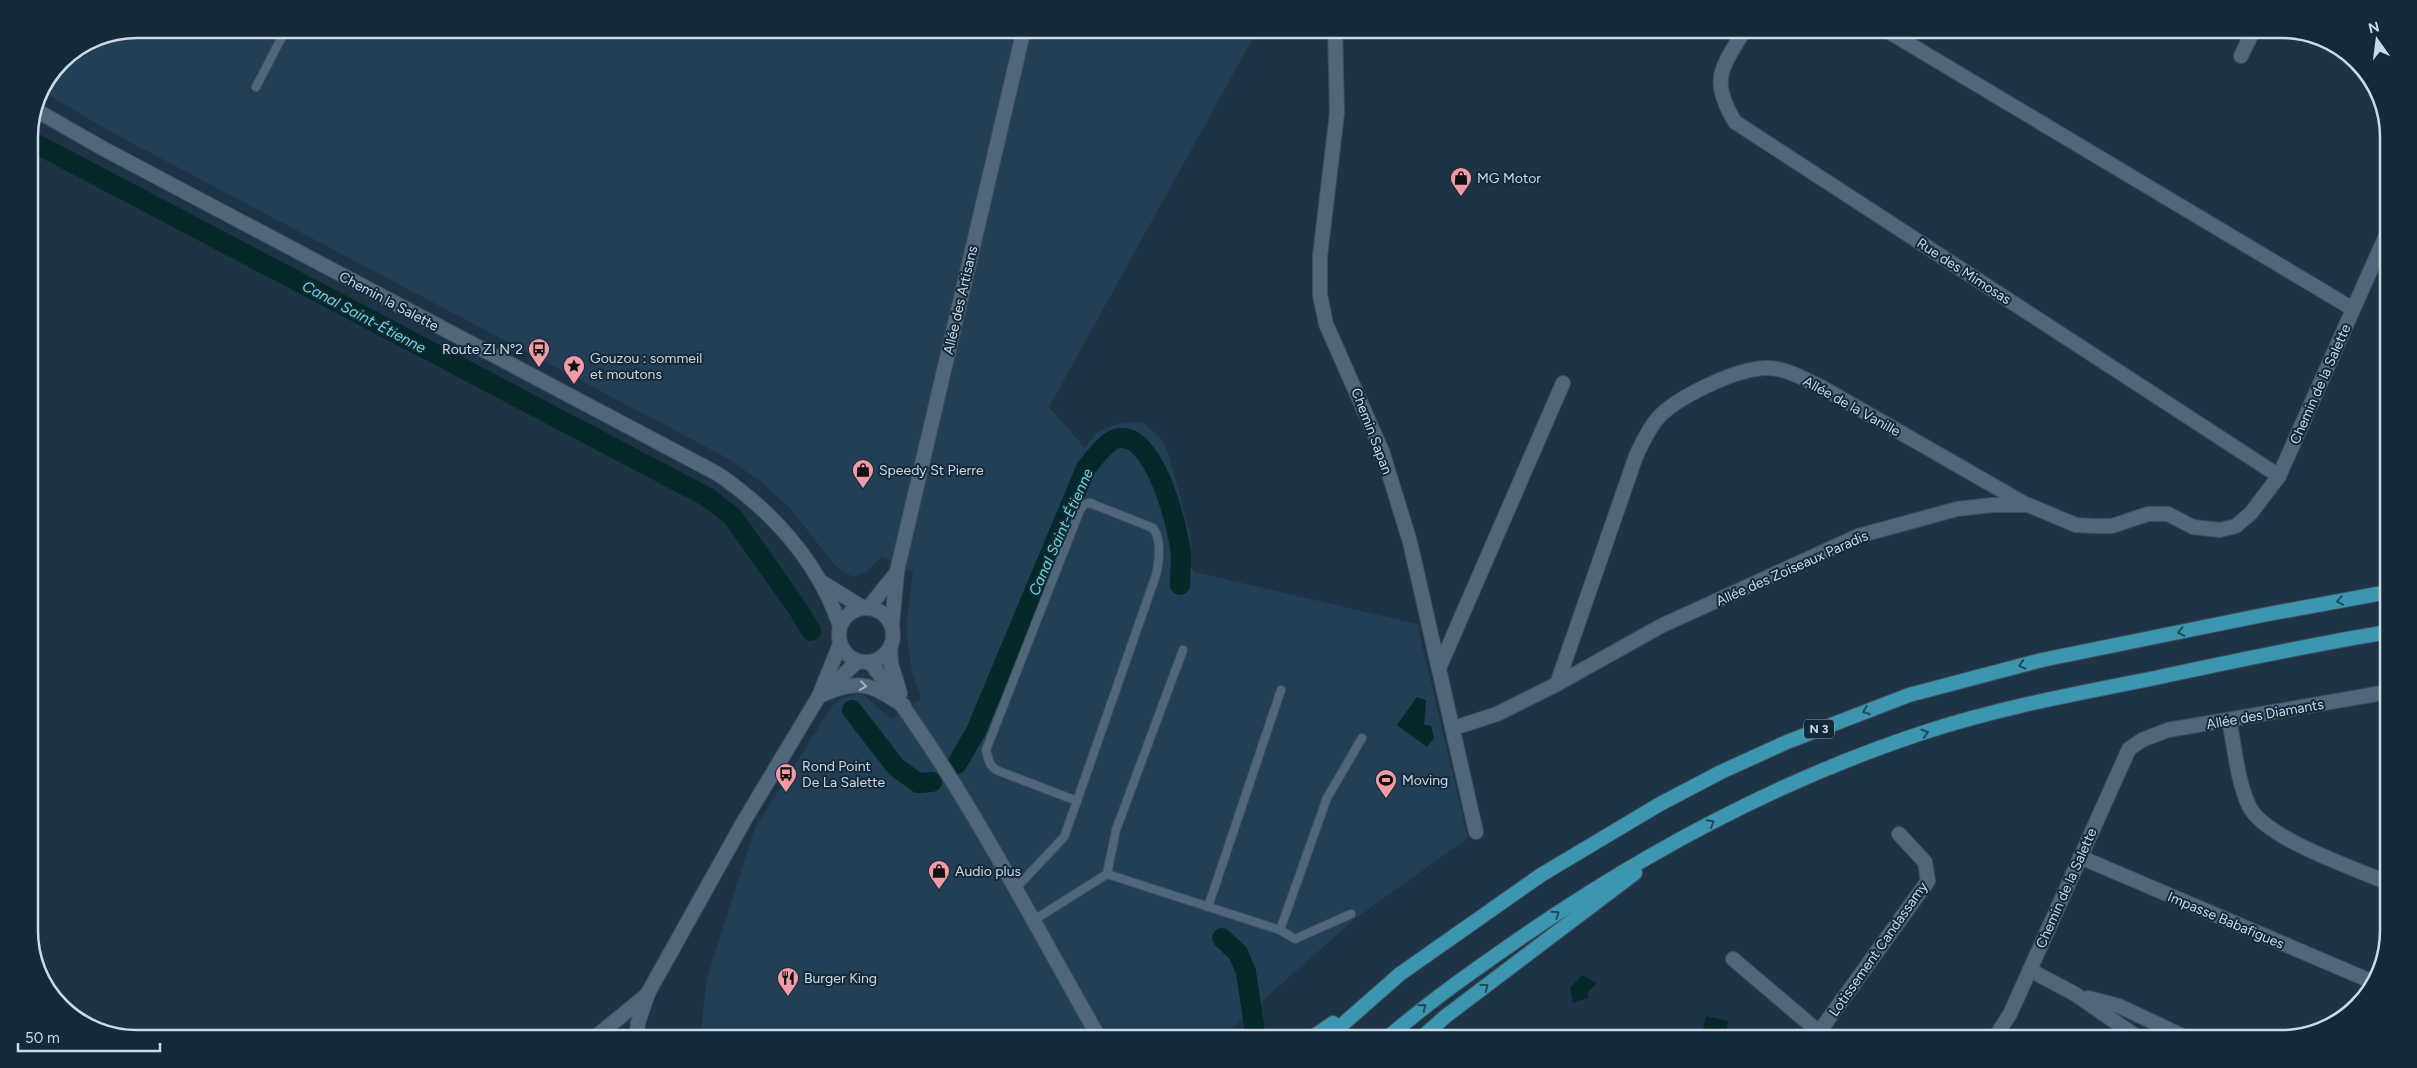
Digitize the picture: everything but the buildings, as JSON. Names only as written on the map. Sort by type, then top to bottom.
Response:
[{"type":"highway","name":"N 3","points":[[1336,1030],[1400,974],[1541,875],[1643,814],[1721,772],[1846,718],[1909,695],[2042,660],[2380,594]]},
{"type":"highway","points":[[1396,1030],[1425,1005],[1563,909],[1679,839],[1739,808],[1803,779],[1921,733],[2051,699],[2380,634]]},
{"type":"highway","points":[[1430,1030],[1679,839]]},
{"type":"highway","points":[[1322,1030],[1400,974]]},
{"type":"street","name":"Allée des Artisans","points":[[892,624],[897,571],[1022,38]]},
{"type":"street","name":"Chemin Sapan","points":[[1334,38],[1337,113],[1320,256],[1320,295],[1326,324],[1382,451],[1410,542],[1440,666],[1476,832]]},
{"type":"street","name":"Rue des Mimosas","points":[[1740,38],[1721,70],[1720,87],[1723,103],[1735,122],[2279,476]]},
{"type":"street","points":[[1899,38],[2353,309]]},
{"type":"street","points":[[2241,56],[2250,38]]},
{"type":"street","name":"Chemin la Salette","points":[[40,114],[139,168],[718,474],[749,495],[777,522],[823,583],[840,626]]},
{"type":"street","name":"Chemin de la Salette","points":[[2236,526],[2251,513],[2279,476],[2379,251]]},
{"type":"street","name":"Allée de la Vanille","points":[[1557,684],[1636,456],[1645,437],[1657,419],[1683,397],[1741,372],[1767,367],[1796,375],[1809,381],[2028,505]]},
{"type":"street","points":[[1440,666],[1563,383]]},
{"type":"street","name":"Allée des Zoiseaux Paradis","points":[[1454,728],[1497,714],[1557,684],[1661,626],[1858,536],[1957,509],[1993,505],[2028,505],[2076,525],[2112,526],[2148,514],[2168,514],[2193,528],[2220,530],[2236,526]]},
{"type":"street","name":"Allée des Artisans","points":[[865,607],[897,571]]},
{"type":"street","name":"Chemin la Salette","points":[[823,583],[865,607]]},
{"type":"street","points":[[637,1030],[648,993],[744,821],[818,696],[840,644],[840,626],[848,614],[865,607],[883,613],[892,624],[893,640],[890,648],[878,659],[864,662],[818,696]]},
{"type":"street","points":[[840,644],[844,652],[864,662],[904,706],[1017,887],[1095,1030]]},
{"type":"street","points":[[890,648],[894,677],[904,706]]},
{"type":"street","points":[[818,696],[841,687],[856,684],[871,687],[904,706]]},
{"type":"street","name":"Allée des Diamants","points":[[2142,740],[2168,730],[2380,693]]},
{"type":"street","points":[[2229,720],[2243,789],[2250,808],[2261,823],[2277,835],[2380,880]]},
{"type":"street","name":"Chemin de la Salette","points":[[2000,1030],[2010,1014],[2121,764],[2129,749],[2142,740]]},
{"type":"street","name":"Lotissement Candassamy","points":[[1821,1030],[1928,881],[1925,862],[1899,834]]},
{"type":"street","name":"Impasse Babafigues","points":[[2080,858],[2366,980]]},
{"type":"street","points":[[1733,959],[1810,1030]]},
{"type":"street","points":[[2030,970],[2075,994],[2127,1030]]},
{"type":"street","points":[[604,1030],[648,993]]},
{"type":"street","points":[[2075,994],[2118,1006],[2170,1030]]},
{"type":"lane","points":[[256,88],[281,38]]},
{"type":"lane","points":[[1017,887],[1064,837],[1077,801],[1159,563],[1157,532],[1153,528],[1090,503],[1080,510],[986,750],[990,764],[996,770],[1077,801]]},
{"type":"lane","points":[[1034,920],[1107,874],[1116,830],[1183,650]]},
{"type":"lane","points":[[1208,907],[1281,690]]},
{"type":"lane","points":[[1280,930],[1327,798],[1362,738]]},
{"type":"lane","points":[[1107,874],[1280,930],[1295,940],[1351,914]]},
{"type":"shaded area","points":[[124,38],[1253,38],[1049,407],[1085,448],[1096,433],[1119,423],[1142,422],[1160,437],[1169,455],[1190,534],[1190,565],[1195,572],[1417,624],[1468,838],[1356,918],[1229,1030],[703,1030],[707,978],[755,828],[832,706],[843,698],[862,694],[892,719],[921,699],[912,672],[907,639],[907,617],[913,572],[882,556],[866,572],[853,577],[835,566],[791,509],[760,481],[727,458],[113,133],[47,94],[58,76],[71,62],[99,45]]},
{"type":"shaded area","points":[[1417,697],[1426,700],[1424,725],[1431,726],[1434,738],[1427,747],[1397,725]]},
{"type":"shaded area","points":[[1582,975],[1597,983],[1587,993],[1589,997],[1573,1003],[1570,988]]},
{"type":"shaded area","points":[[1706,1016],[1728,1021],[1726,1030],[1703,1028]]},
{"type":"waterway","name":"Canal Saint-Étienne","points":[[38,145],[707,497],[732,516],[798,609],[811,631]]},
{"type":"waterway","name":"Canal Saint-Étienne","points":[[957,764],[976,731],[1086,468],[1102,449],[1113,440],[1127,439],[1140,447],[1152,462],[1162,482],[1176,526],[1181,558],[1180,585]]},
{"type":"waterway","name":"Canal Saint-Étienne","points":[[852,710],[896,767],[918,783],[932,782]]},
{"type":"waterway","name":"Canal Saint-Étienne","points":[[1222,938],[1238,953],[1246,972],[1255,1030]]},
{"type":"place","name":"MG Motor","points":[[1461,197]]},
{"type":"place","name":"Route ZI N°2","points":[[539,368]]},
{"type":"place","name":"Gouzou : sommeil et moutons","points":[[574,385]]},
{"type":"place","name":"Speedy St Pierre","points":[[863,489]]},
{"type":"place","name":"Rond Point De La Salette","points":[[786,793]]},
{"type":"place","name":"Moving","points":[[1386,799]]},
{"type":"place","name":"Audio plus","points":[[939,890]]},
{"type":"place","name":"Burger King","points":[[788,997]]}]
